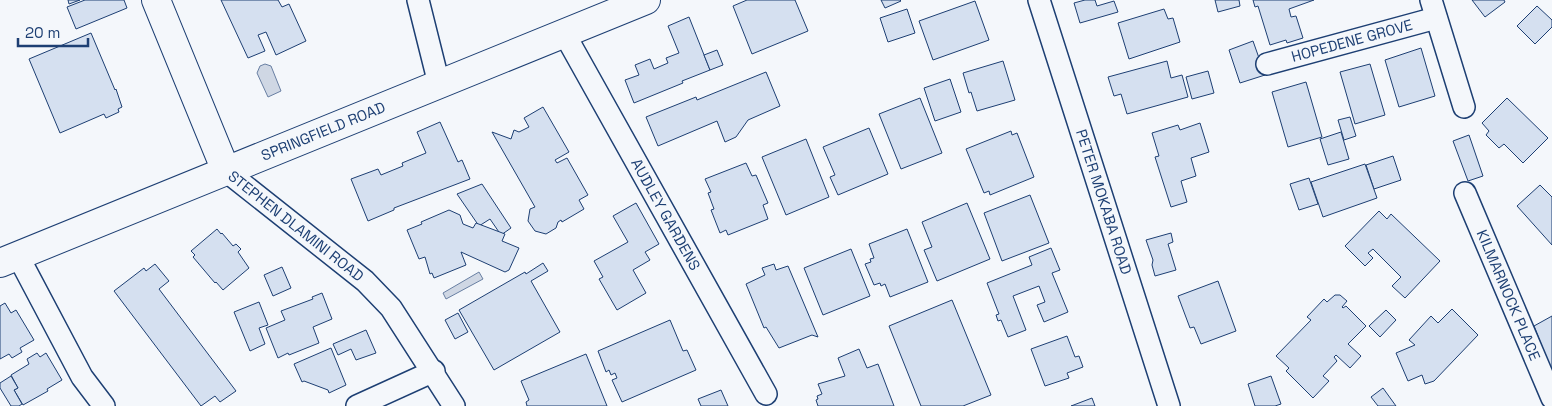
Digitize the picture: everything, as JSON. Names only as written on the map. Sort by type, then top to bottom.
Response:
[{"type":"street","name":"STEPHEN DLAMINI ROAD","points":[[156,0],[226,171],[365,281],[391,308],[434,372],[454,406]]},
{"type":"street","points":[[418,0],[439,84]]},
{"type":"street","name":"SPRINGFIELD ROAD","points":[[9,260],[646,0]]},
{"type":"street","name":"PETER MOKABA ROAD","points":[[1039,0],[1169,406]]},
{"type":"street","points":[[1434,9],[1464,107]]},
{"type":"street","name":"HOPEDENE GROVE","points":[[1267,64],[1434,9]]},
{"type":"street","name":"AUDLEY GARDENS","points":[[564,33],[766,394]]},
{"type":"street","name":"KILMARNOCK PLACE","points":[[1465,193],[1552,398]]},
{"type":"street","points":[[9,260],[82,377],[104,406]]},
{"type":"street","points":[[357,406],[434,372]]},
{"type":"shaded area","points":[[265,64],[271,66],[281,91],[268,97],[257,73],[260,66]]},
{"type":"shaded area","points":[[479,272],[483,279],[446,299],[443,293]]},
{"type":"building","points":[[68,0],[80,0],[69,4]]},
{"type":"building","points":[[85,0],[124,0],[127,8],[76,29],[67,7]]},
{"type":"building","points":[[221,0],[278,0],[282,7],[289,4],[306,41],[276,55],[266,32],[258,35],[265,51],[248,58]]},
{"type":"building","points":[[747,0],[795,0],[808,31],[752,54],[733,6]]},
{"type":"building","points":[[881,0],[900,0],[901,1],[885,8]]},
{"type":"building","points":[[1095,0],[1097,6],[1114,1],[1118,12],[1080,23],[1074,3]]},
{"type":"building","points":[[1215,0],[1239,0],[1240,6],[1218,12]]},
{"type":"building","points":[[1253,0],[1314,0],[1289,9],[1291,17],[1296,16],[1303,38],[1287,43],[1286,40],[1270,45],[1258,6],[1255,7]]},
{"type":"building","points":[[1472,0],[1504,0],[1505,2],[1485,17]]},
{"type":"building","points":[[975,1],[989,40],[933,60],[919,21]]},
{"type":"building","points":[[1537,6],[1552,20],[1552,27],[1535,44],[1517,26]]},
{"type":"building","points":[[907,9],[915,33],[888,42],[880,18]]},
{"type":"building","points":[[1164,9],[1168,19],[1173,18],[1180,42],[1129,59],[1118,23]]},
{"type":"building","points":[[689,17],[710,70],[634,103],[625,80],[639,75],[635,65],[650,59],[654,69],[668,63],[666,58],[679,53],[668,26]]},
{"type":"building","points":[[91,33],[122,107],[118,109],[119,112],[106,118],[104,114],[60,133],[29,59]]},
{"type":"building","points":[[1253,41],[1265,75],[1240,83],[1229,50]]},
{"type":"building","points":[[1421,48],[1435,96],[1399,107],[1385,60]]},
{"type":"building","points":[[717,50],[723,65],[710,70],[704,55]]},
{"type":"building","points":[[1003,61],[1015,100],[977,111],[963,73]]},
{"type":"building","points":[[1167,61],[1171,78],[1182,75],[1188,97],[1127,114],[1121,94],[1114,96],[1108,77]]},
{"type":"building","points":[[1370,64],[1385,115],[1355,124],[1340,72]]},
{"type":"building","points":[[1208,71],[1214,93],[1192,99],[1186,77]]},
{"type":"building","points":[[766,72],[780,106],[748,120],[736,137],[725,142],[717,121],[658,146],[646,117],[696,97],[697,100]]},
{"type":"building","points":[[950,79],[961,112],[935,121],[924,88]]},
{"type":"building","points":[[1306,82],[1322,137],[1288,147],[1272,92]]},
{"type":"building","points":[[920,98],[942,153],[901,169],[879,114]]},
{"type":"building","points":[[1507,98],[1548,138],[1523,163],[1504,144],[1499,148],[1486,135],[1489,131],[1482,123]]},
{"type":"building","points":[[543,107],[569,152],[555,160],[557,163],[567,158],[588,195],[579,200],[584,209],[562,222],[561,220],[556,228],[546,234],[535,231],[528,221],[530,209],[535,207],[492,132],[511,139],[514,130],[519,132],[529,127],[524,118]]},
{"type":"building","points":[[1350,117],[1356,136],[1344,140],[1338,120]]},
{"type":"building","points":[[440,122],[458,162],[462,160],[470,179],[394,208],[394,210],[368,221],[351,179],[378,169],[381,175],[403,166],[402,163],[426,153],[417,132]]},
{"type":"building","points":[[1200,123],[1209,152],[1191,158],[1196,176],[1181,181],[1187,202],[1171,207],[1155,157],[1159,156],[1152,133],[1178,125],[1180,130]]},
{"type":"building","points":[[869,128],[888,174],[838,195],[830,177],[835,175],[823,147]]},
{"type":"building","points":[[1011,131],[1012,135],[1017,133],[1034,177],[990,195],[989,191],[984,193],[966,149]]},
{"type":"building","points":[[1341,132],[1349,159],[1328,165],[1320,139]]},
{"type":"building","points":[[1469,135],[1483,176],[1468,181],[1453,141]]},
{"type":"building","points":[[806,139],[829,197],[786,215],[762,157]]},
{"type":"building","points":[[1393,156],[1401,180],[1374,189],[1366,165]]},
{"type":"building","points":[[746,163],[752,176],[756,175],[768,203],[763,205],[768,219],[728,235],[726,230],[720,233],[711,210],[714,209],[708,193],[711,192],[705,179]]},
{"type":"building","points":[[1365,164],[1377,198],[1323,217],[1311,182]]},
{"type":"building","points":[[1309,178],[1318,204],[1299,210],[1290,184]]},
{"type":"building","points":[[482,184],[511,228],[501,235],[490,219],[479,226],[457,194]]},
{"type":"building","points":[[1540,185],[1552,197],[1552,245],[1517,206]]},
{"type":"building","points":[[1030,195],[1049,243],[1002,261],[984,213]]},
{"type":"building","points":[[636,203],[659,244],[645,252],[650,260],[633,270],[646,293],[617,310],[599,279],[603,277],[594,261],[628,242],[613,216]]},
{"type":"building","points":[[967,203],[990,259],[937,281],[924,250],[932,247],[922,222]]},
{"type":"building","points":[[449,210],[460,215],[463,224],[473,228],[476,223],[505,234],[502,241],[519,248],[509,270],[505,272],[461,252],[466,265],[434,278],[432,273],[430,274],[425,257],[419,259],[407,230]]},
{"type":"building","points":[[1379,211],[1387,219],[1391,214],[1440,261],[1405,298],[1392,286],[1401,277],[1373,249],[1368,253],[1373,258],[1365,266],[1345,246]]},
{"type":"building","points":[[217,229],[233,246],[236,244],[241,249],[238,252],[249,268],[223,290],[193,257],[195,255],[191,251]]},
{"type":"building","points":[[907,229],[928,282],[890,297],[885,284],[881,286],[880,283],[874,285],[865,264],[871,262],[870,259],[874,258],[869,244]]},
{"type":"building","points":[[1171,233],[1173,242],[1168,244],[1176,270],[1155,276],[1152,265],[1153,260],[1146,240]]},
{"type":"building","points":[[1051,248],[1060,270],[1052,273],[1068,312],[1044,322],[1037,305],[1045,302],[1039,286],[1013,296],[1026,330],[1008,337],[1001,320],[998,321],[996,315],[999,314],[987,283],[1032,265],[1029,257]]},
{"type":"building","points":[[851,249],[870,296],[823,315],[804,268]]},
{"type":"building","points":[[543,263],[548,271],[531,281],[560,332],[494,370],[459,310]]},
{"type":"building","points":[[155,264],[169,281],[159,289],[236,391],[220,402],[215,396],[201,406],[114,291],[144,268],[146,271]]},
{"type":"building","points":[[774,264],[776,270],[788,266],[818,337],[812,335],[779,348],[766,327],[764,328],[746,284],[765,275],[762,268]]},
{"type":"building","points":[[282,267],[291,288],[273,296],[264,275]]},
{"type":"building","points":[[1218,281],[1236,331],[1201,344],[1194,327],[1190,328],[1178,296]]},
{"type":"building","points":[[322,293],[332,319],[313,327],[319,343],[278,358],[266,328],[285,320],[281,311],[313,299],[312,297]]},
{"type":"building","points":[[1335,295],[1340,295],[1347,301],[1342,307],[1346,306],[1366,326],[1348,344],[1361,356],[1350,368],[1336,355],[1334,357],[1337,361],[1323,376],[1329,381],[1313,398],[1286,371],[1289,368],[1276,356],[1311,320],[1307,317],[1324,299],[1327,302]]},
{"type":"building","points":[[952,300],[991,395],[963,406],[921,406],[889,326]]},
{"type":"building","points":[[259,302],[268,325],[259,328],[265,344],[250,351],[234,312]]},
{"type":"building","points":[[5,303],[11,313],[16,310],[34,340],[20,348],[22,352],[12,358],[9,354],[0,359],[0,306]]},
{"type":"building","points":[[1452,309],[1478,335],[1434,381],[1425,384],[1422,375],[1408,381],[1396,353],[1415,345],[1409,340],[1431,316],[1438,323]]},
{"type":"building","points":[[1386,310],[1396,320],[1380,337],[1369,326]]},
{"type":"building","points":[[458,313],[468,332],[455,339],[445,320]]},
{"type":"building","points":[[1552,316],[1552,372],[1534,326]]},
{"type":"building","points":[[670,320],[683,351],[687,350],[696,370],[622,402],[612,380],[617,378],[615,373],[611,375],[609,370],[606,372],[598,351]]},
{"type":"building","points":[[366,330],[376,353],[356,360],[351,349],[338,355],[333,344]]},
{"type":"building","points":[[1067,336],[1075,357],[1079,356],[1083,367],[1067,373],[1069,378],[1045,386],[1031,349]]},
{"type":"building","points":[[331,348],[346,385],[329,393],[328,390],[304,381],[302,382],[294,364]]},
{"type":"building","points":[[859,349],[867,368],[878,364],[894,406],[818,406],[817,396],[822,394],[818,384],[845,376],[838,358]]},
{"type":"building","points":[[37,353],[40,357],[46,353],[62,380],[47,389],[48,391],[23,405],[14,390],[18,388],[11,375],[29,364],[27,359]]},
{"type":"building","points":[[586,354],[607,406],[527,406],[526,402],[529,400],[521,381]]},
{"type":"building","points":[[11,376],[18,388],[14,390],[22,404],[19,406],[11,406],[0,388],[0,383]]},
{"type":"building","points":[[1271,376],[1281,404],[1275,406],[1255,406],[1248,384]]},
{"type":"building","points":[[1383,388],[1396,406],[1378,406],[1371,397]]},
{"type":"building","points":[[721,390],[728,406],[701,406],[698,399]]},
{"type":"building","points":[[1092,398],[1095,406],[1071,406]]}]
